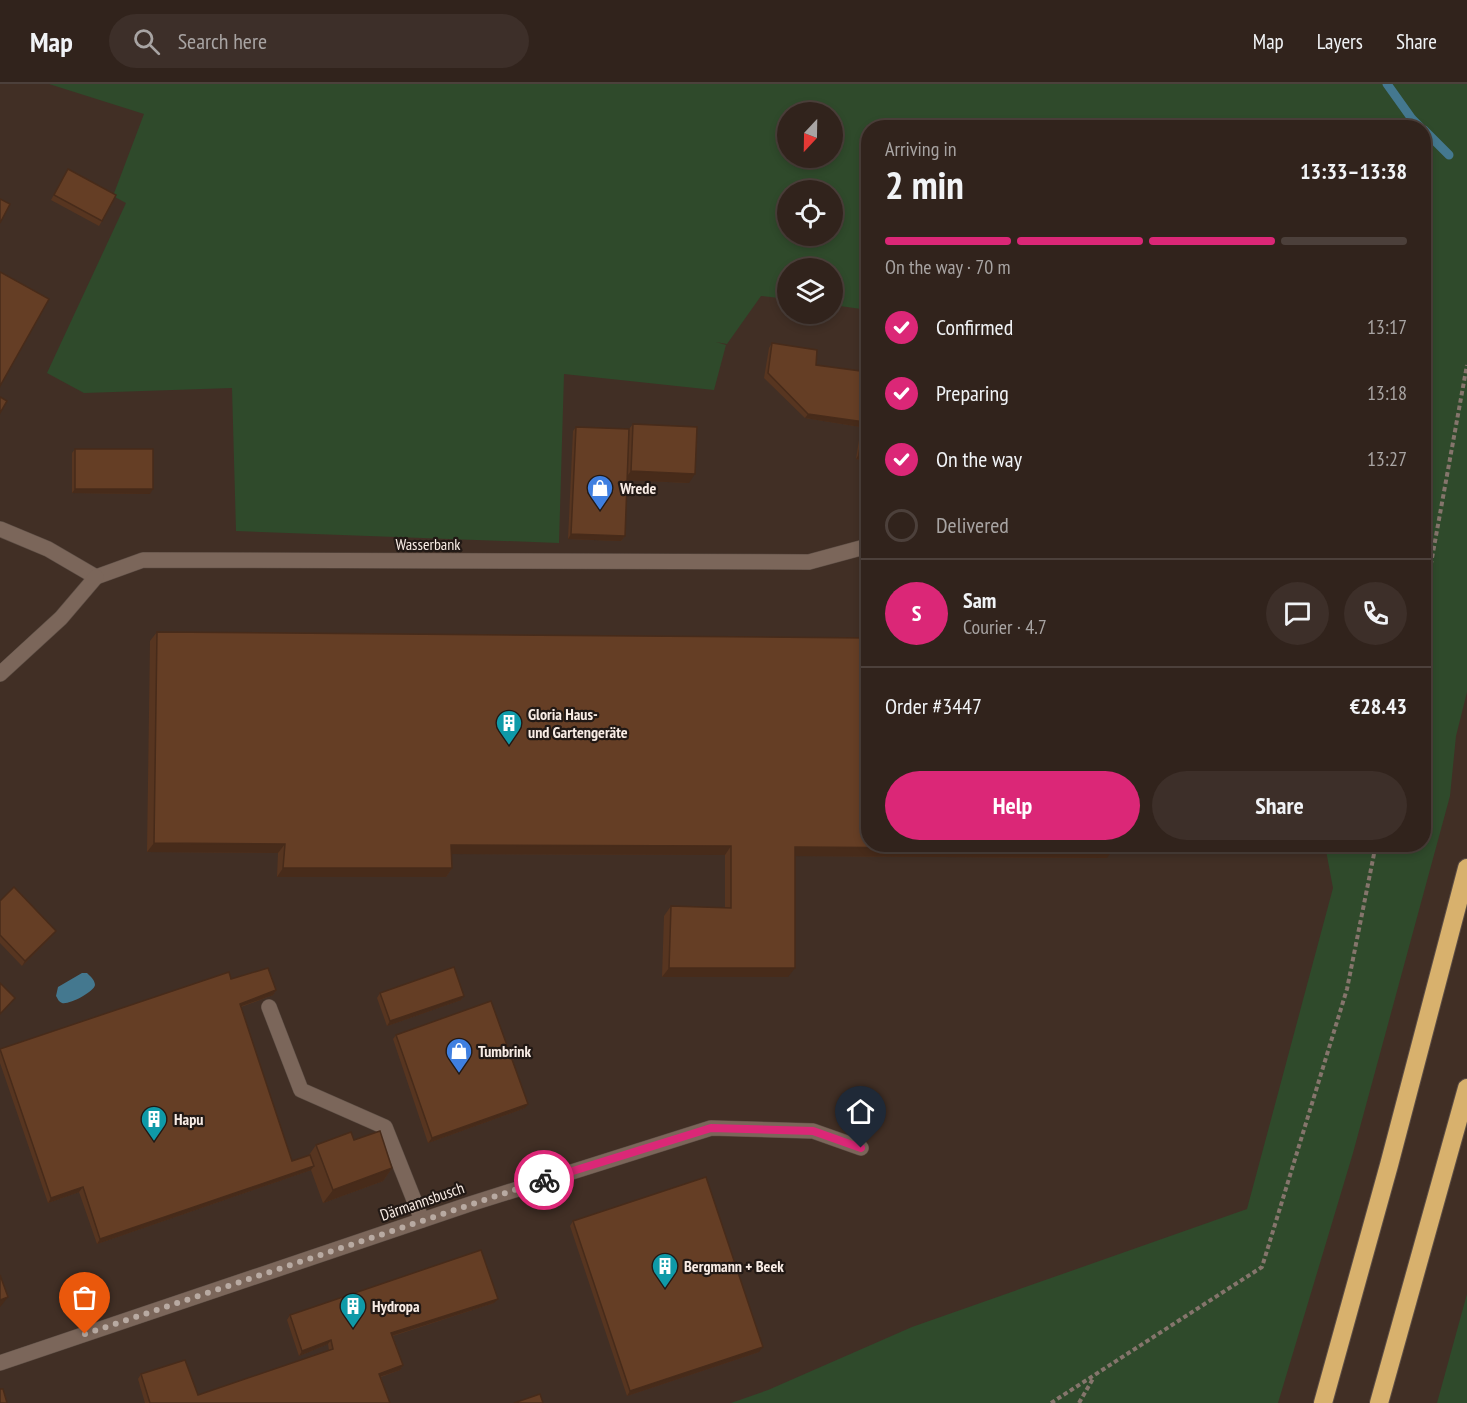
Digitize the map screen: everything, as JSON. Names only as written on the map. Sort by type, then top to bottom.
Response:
[{"type":"highway","points":[[1323,1403],[1389,1165],[1467,868]]},
{"type":"highway","points":[[1379,1403],[1467,1088]]},
{"type":"street","points":[[0,529],[48,549],[96,577],[61,618],[0,674]]},
{"type":"street","name":"Wasserbank","points":[[96,577],[143,560],[809,562],[861,548]]},
{"type":"street","points":[[270,1007],[301,1090],[385,1127],[422,1220]]},
{"type":"street","name":"Därmannsbusch","points":[[0,1363],[422,1220],[711,1128],[813,1131],[861,1148]]},
{"type":"path","points":[[1431,563],[1467,365]]},
{"type":"path","points":[[1051,1403],[1262,1267],[1347,988],[1374,852]]},
{"type":"path","points":[[1079,1403],[1094,1376]]},
{"type":"green space","points":[[49,84],[1467,84],[1467,692],[1456,736],[1450,796],[1353,1153],[1278,1403],[731,1403],[768,1390],[912,1327],[1247,1209],[1333,888],[1326,852],[1431,852],[1431,120],[861,120],[861,309],[843,306],[843,258],[777,258],[777,298],[761,296],[727,344],[716,342],[726,345],[714,390],[564,374],[559,543],[236,531],[232,388],[84,393],[47,373],[126,203],[113,196],[144,114]]},
{"type":"green space","points":[[1467,1294],[1467,1403],[1437,1403]]},
{"type":"water","points":[[82,973],[87,973],[92,978],[95,983],[94,988],[75,1000],[62,1003],[56,996],[58,987]]},
{"type":"building","points":[[68,169],[116,195],[102,221],[54,195]]},
{"type":"building","points":[[0,199],[10,204],[0,223]]},
{"type":"building","points":[[0,272],[49,299],[0,386]]},
{"type":"building","points":[[772,343],[817,350],[816,365],[861,371],[861,422],[808,414],[768,373]]},
{"type":"building","points":[[0,397],[7,401],[0,413]]},
{"type":"building","points":[[633,424],[697,427],[695,474],[631,471]]},
{"type":"building","points":[[576,427],[629,429],[625,536],[571,534]]},
{"type":"building","points":[[75,449],[153,449],[153,489],[75,489]]},
{"type":"building","name":"Gloria Haus- und Gartengeräte","points":[[157,632],[861,638],[861,847],[795,847],[795,968],[669,968],[671,906],[731,908],[731,846],[451,845],[452,868],[283,868],[285,844],[154,843]]},
{"type":"building","points":[[14,887],[56,931],[25,961],[0,935],[0,901]]},
{"type":"building","points":[[454,967],[464,996],[390,1021],[380,993]]},
{"type":"building","name":"Hapu","points":[[268,968],[276,990],[240,1004],[292,1161],[310,1155],[314,1166],[100,1239],[83,1187],[51,1198],[0,1049],[229,972],[231,979]]},
{"type":"building","points":[[0,983],[15,998],[0,1014]]},
{"type":"building","name":"Tumbrink","points":[[491,1001],[528,1104],[432,1138],[396,1035]]},
{"type":"building","points":[[380,1131],[392,1168],[333,1190],[316,1145],[351,1132],[354,1140]]},
{"type":"building","name":"Bergmann + Beek","points":[[706,1177],[763,1347],[630,1391],[573,1221]]},
{"type":"building","name":"Hydropa","points":[[481,1250],[498,1299],[391,1333],[403,1365],[379,1374],[390,1403],[150,1403],[141,1374],[185,1360],[198,1395],[333,1349],[331,1340],[302,1351],[290,1315]]},
{"type":"building","points":[[0,1275],[8,1297],[0,1300]]},
{"type":"building","points":[[0,1389],[3,1389],[7,1403],[0,1403]]},
{"type":"building","points":[[540,1394],[543,1403],[514,1403]]},
{"type":"waterway","points":[[1387,84],[1413,120]]},
{"type":"waterway","points":[[1431,137],[1449,155]]},
{"type":"way so far","points":[[85,1334],[544,1180]]},
{"type":"place","name":"Wrede","points":[[600,511]]},
{"type":"place","name":"Gloria Haus- und Gartengeräte","points":[[509,746]]},
{"type":"place","name":"Tumbrink","points":[[459,1074]]},
{"type":"place","name":"Hapu","points":[[154,1142]]},
{"type":"place","name":"Bergmann + Beek","points":[[665,1289]]},
{"type":"place","name":"Hydropa","points":[[353,1329]]},
{"type":"route","points":[[544,1180],[711,1128],[813,1131],[861,1148]]}]
